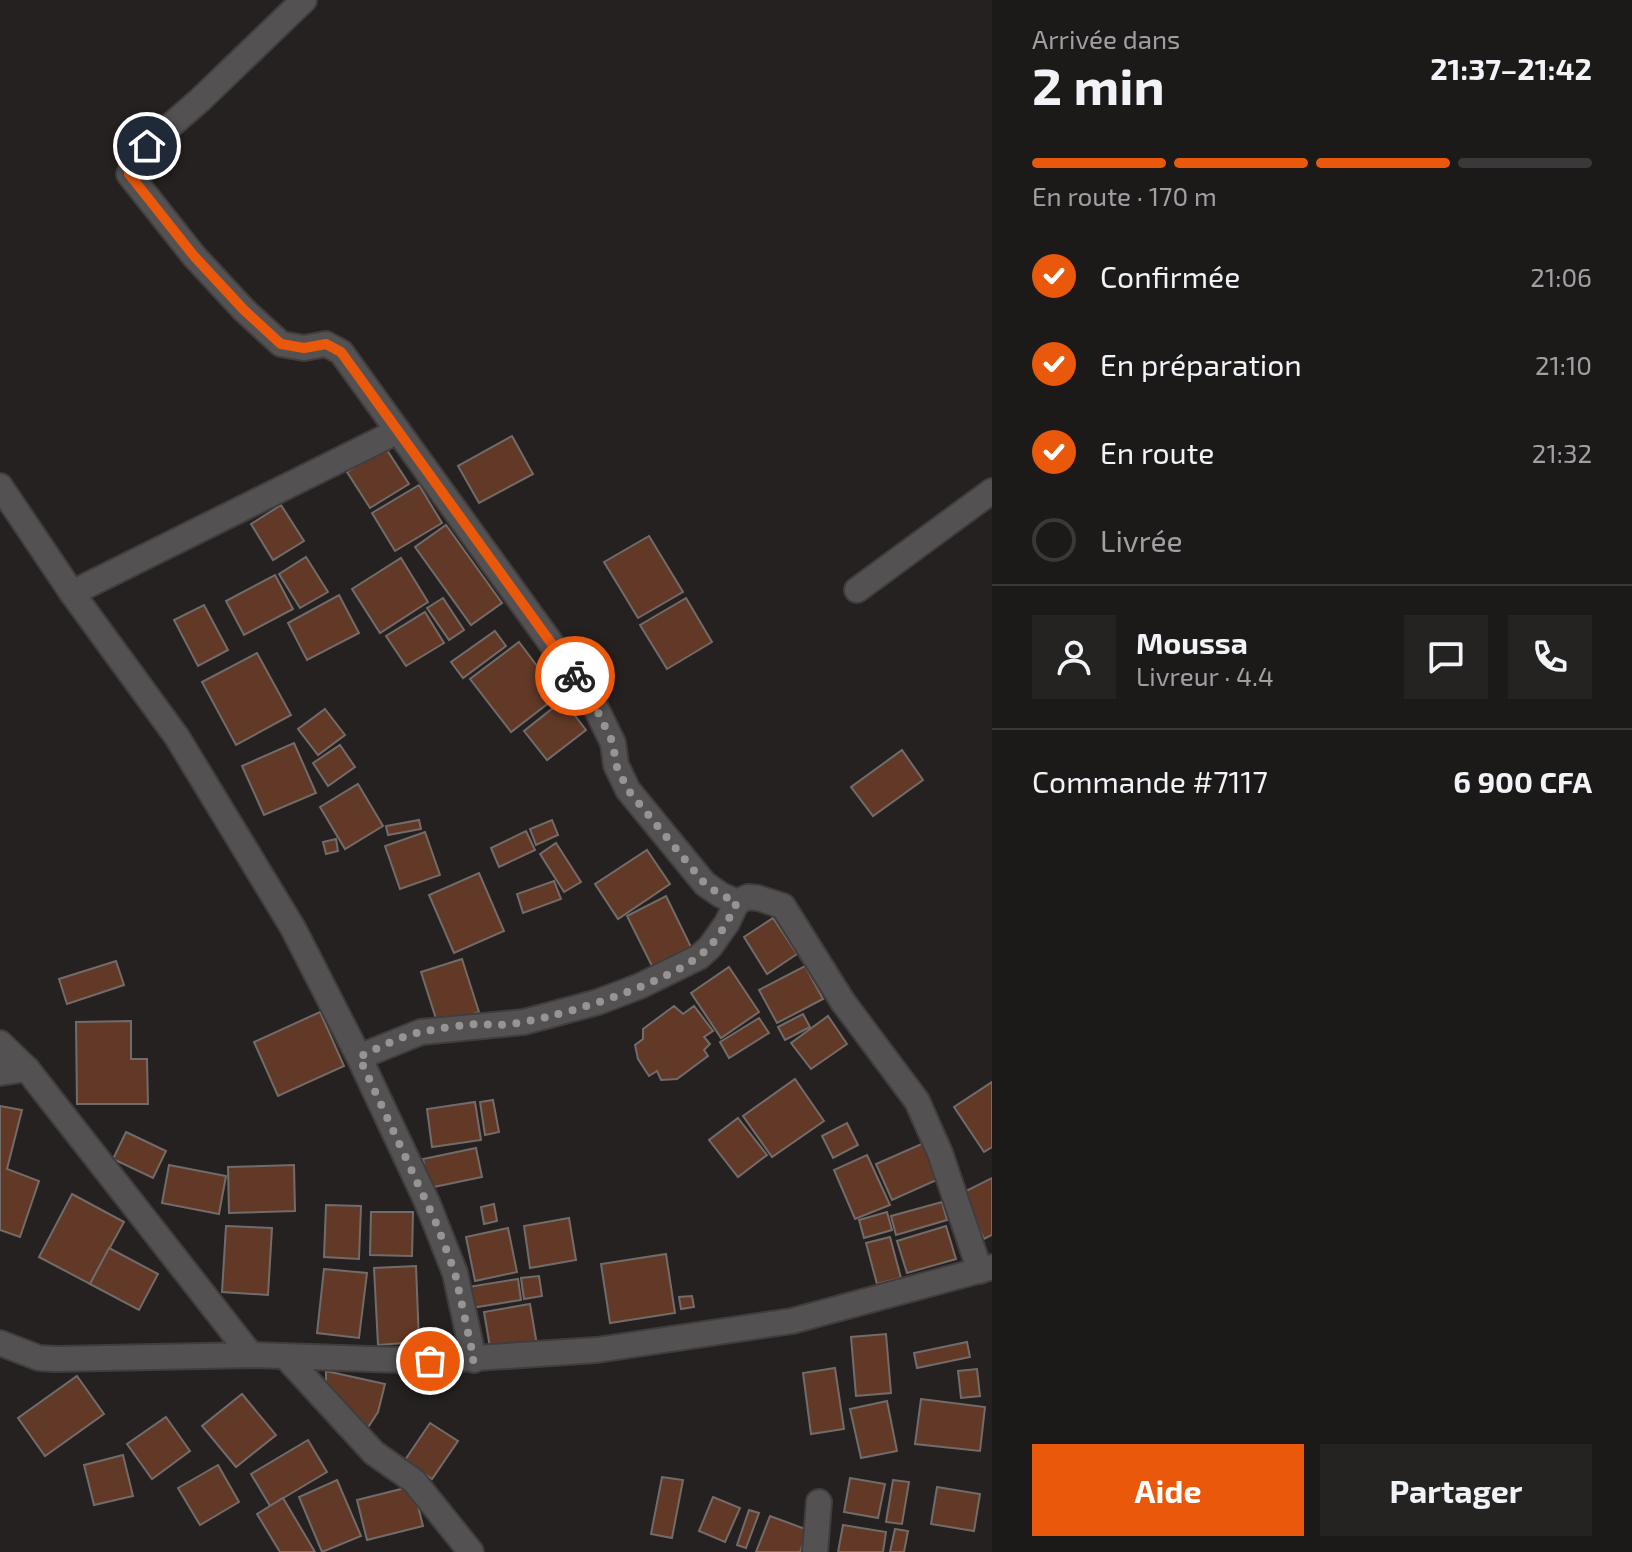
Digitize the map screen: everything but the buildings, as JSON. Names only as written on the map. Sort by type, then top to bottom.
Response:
[{"type":"street","points":[[304,0],[200,100],[147,146],[129,174],[194,256],[244,310],[281,344],[304,348],[326,344],[341,352],[592,700],[613,743],[616,765],[628,790],[705,884],[737,902]]},
{"type":"street","points":[[72,593],[398,431]]},
{"type":"street","points":[[0,486],[72,593],[177,737],[293,928],[359,1057],[438,1230],[455,1273],[474,1360]]},
{"type":"street","points":[[857,590],[992,491]]},
{"type":"street","points":[[0,1343],[39,1358],[56,1359],[251,1355],[474,1360],[597,1350],[792,1321],[986,1269],[917,1101],[843,1002],[783,906],[748,897],[737,902],[727,923],[699,957],[685,966],[598,1002],[524,1022],[421,1032],[359,1057]]},
{"type":"street","points":[[0,1043],[27,1069],[251,1355]]},
{"type":"street","points":[[0,1073],[27,1069]]},
{"type":"street","points":[[285,1356],[374,1453],[414,1481],[471,1552]]},
{"type":"street","points":[[815,1552],[819,1502]]},
{"type":"way so far","points":[[430,1361],[474,1360],[455,1273],[427,1202],[359,1057],[421,1032],[524,1022],[598,1002],[640,986],[699,957],[727,923],[737,902],[705,884],[628,790],[616,765],[613,743],[592,700],[575,676]]},
{"type":"route","points":[[147,146],[129,174],[141,192],[194,256],[244,310],[281,344],[304,348],[326,344],[341,352],[575,676]]}]
